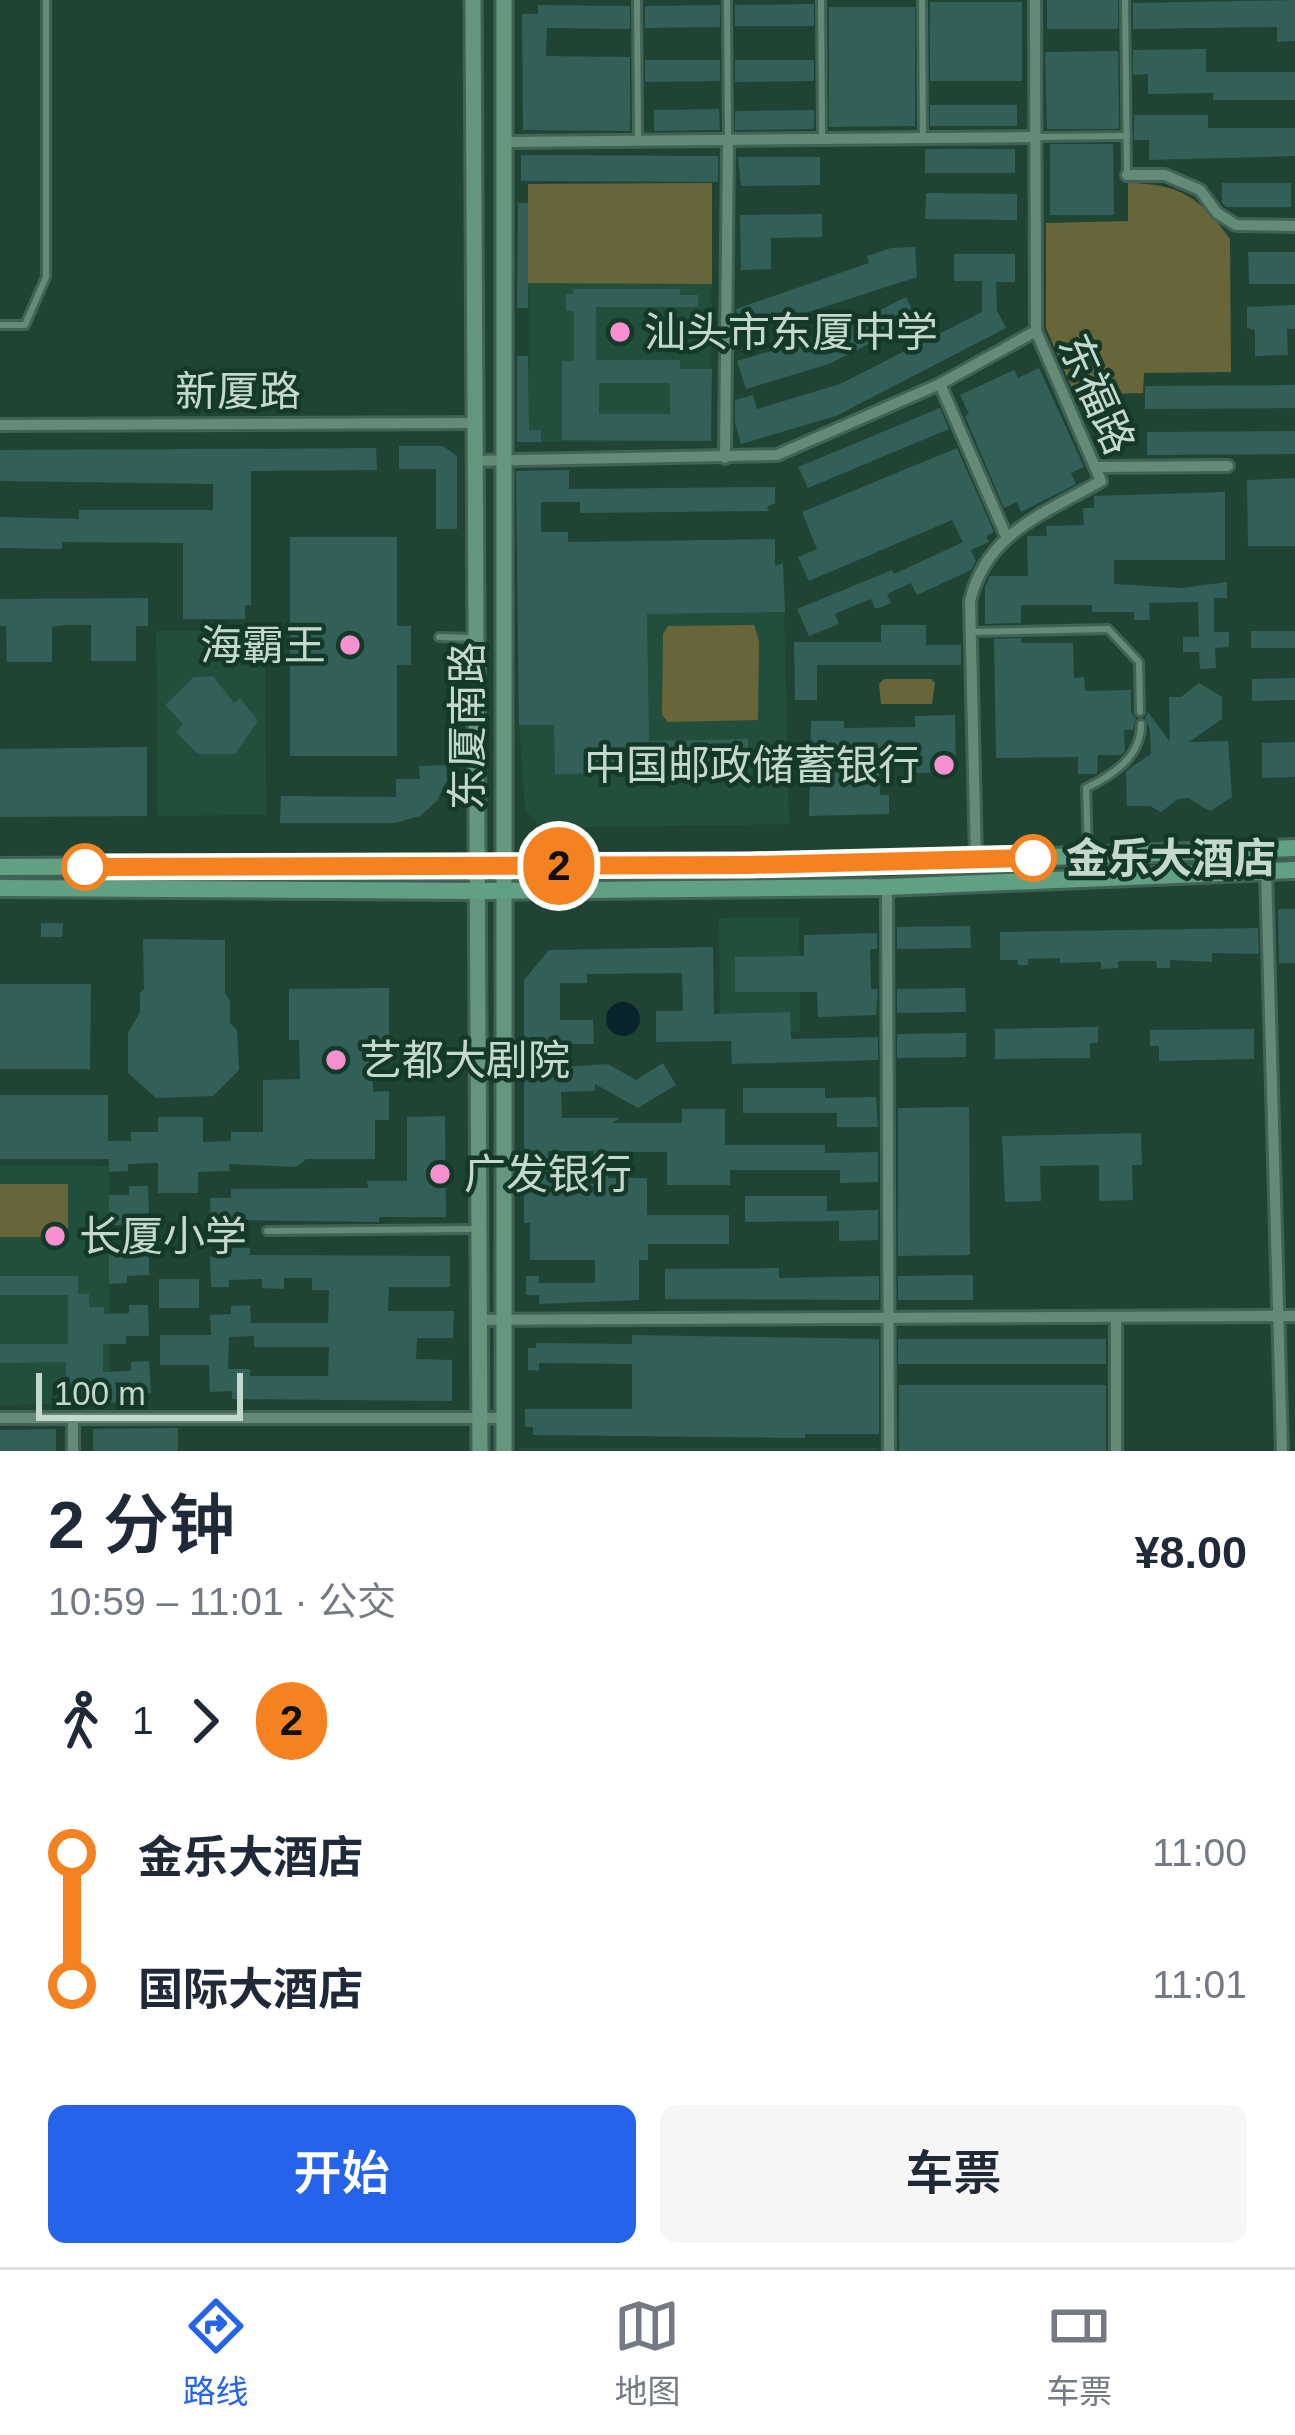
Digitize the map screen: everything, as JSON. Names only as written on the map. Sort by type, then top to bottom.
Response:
[{"type":"main road","points":[[0,867],[503,867],[976,860],[1295,848]]},
{"type":"main road","points":[[0,888],[476,892],[886,887],[1295,870]]},
{"type":"street","points":[[473,0],[480,1451]]},
{"type":"street","name":"东厦南路","points":[[504,0],[504,1451]]},
{"type":"street","points":[[1035,0],[1036,331]]},
{"type":"street","points":[[504,142],[1036,137]]},
{"type":"street","points":[[725,458],[728,141]]},
{"type":"street","points":[[1127,175],[1165,175],[1200,190],[1217,213],[1237,225],[1295,226]]},
{"type":"street","name":"东福路","points":[[476,461],[777,455],[940,384],[1036,331],[1101,481],[1006,536],[976,576],[970,602],[976,860]]},
{"type":"street","points":[[940,384],[1006,536]]},
{"type":"street","name":"新厦路","points":[[0,425],[476,423]]},
{"type":"street","points":[[1095,467],[1228,466]]},
{"type":"street","points":[[1266,870],[1282,1451]]},
{"type":"street","points":[[886,887],[890,1451]]},
{"type":"street","points":[[481,1320],[1295,1316]]},
{"type":"street","points":[[1116,1317],[1116,1451]]},
{"type":"street","points":[[0,1418],[505,1418]]},
{"type":"street","points":[[73,1418],[73,1451]]},
{"type":"lane","points":[[0,325],[25,325],[46,277],[46,0]]},
{"type":"lane","points":[[637,0],[638,142]]},
{"type":"lane","points":[[727,0],[728,141]]},
{"type":"lane","points":[[821,0],[822,140]]},
{"type":"lane","points":[[922,0],[923,138]]},
{"type":"lane","points":[[1125,0],[1127,175]]},
{"type":"lane","points":[[1036,137],[1126,136]]},
{"type":"lane","points":[[970,632],[1108,629],[1139,662],[1140,712]]},
{"type":"lane","points":[[439,638],[476,638]]},
{"type":"lane","points":[[1088,856],[1086,788],[1108,777],[1133,753],[1141,738],[1141,724]]},
{"type":"lane","points":[[268,1231],[480,1229]]},
{"type":"shaded area","name":"汕头市东厦中学","points":[[712,183],[711,441],[541,442],[540,431],[529,430],[528,184]]},
{"type":"shaded area","points":[[712,183],[712,284],[528,283],[528,184]]},
{"type":"shaded area","points":[[1128,183],[1162,186],[1187,196],[1230,239],[1231,372],[1144,373],[1143,393],[1075,395],[1046,328],[1046,223],[1128,221]]},
{"type":"shaded area","points":[[783,564],[789,824],[542,828],[525,810],[517,568]]},
{"type":"shaded area","points":[[754,625],[759,641],[758,720],[668,722],[662,715],[663,634],[668,626]]},
{"type":"shaded area","points":[[265,630],[266,815],[158,816],[156,631]]},
{"type":"shaded area","points":[[884,679],[931,679],[935,683],[932,704],[881,704],[879,684]]},
{"type":"shaded area","points":[[799,917],[800,1032],[720,1033],[719,918]]},
{"type":"shaded area","name":"长厦小学","points":[[0,1165],[109,1166],[110,1403],[0,1405]]},
{"type":"shaded area","points":[[0,1184],[68,1184],[68,1237],[0,1237]]},
{"type":"shaded area","points":[[877,1448],[877,1451],[520,1451]]},
{"type":"water","points":[[623,1002],[635,1007],[640,1019],[635,1031],[623,1036],[611,1031],[606,1019],[611,1007]]},
{"type":"building","points":[[1047,0],[1118,0],[1118,29],[1047,29]]},
{"type":"building","points":[[1295,0],[1295,41],[1277,42],[1277,27],[1133,29],[1133,3]]},
{"type":"building","points":[[930,2],[1022,2],[1022,81],[930,81]]},
{"type":"building","points":[[814,4],[814,26],[735,26],[735,5]]},
{"type":"building","points":[[538,5],[630,6],[630,29],[547,28],[546,56],[630,57],[630,131],[523,130],[522,14],[538,14]]},
{"type":"building","points":[[720,5],[720,27],[645,28],[645,6]]},
{"type":"building","points":[[829,7],[915,7],[915,126],[829,127]]},
{"type":"building","points":[[1206,49],[1206,72],[1295,72],[1295,100],[1213,100],[1213,93],[1148,94],[1148,74],[1133,75],[1133,50]]},
{"type":"building","points":[[1118,51],[1119,129],[1047,129],[1045,52]]},
{"type":"building","points":[[645,60],[720,60],[720,81],[645,82]]},
{"type":"building","points":[[735,60],[814,60],[814,81],[735,82]]},
{"type":"building","points":[[930,105],[1017,105],[1017,126],[930,126]]},
{"type":"building","points":[[719,109],[720,130],[654,131],[654,110]]},
{"type":"building","points":[[814,110],[814,129],[735,130],[735,111]]},
{"type":"building","points":[[1134,115],[1208,115],[1208,128],[1295,128],[1295,156],[1149,160],[1149,140],[1134,140]]},
{"type":"building","points":[[1050,144],[1113,144],[1114,215],[1050,215]]},
{"type":"building","points":[[925,149],[1015,149],[1015,173],[925,173]]},
{"type":"building","points":[[521,155],[718,156],[718,182],[521,181]]},
{"type":"building","points":[[738,157],[820,157],[820,185],[741,186]]},
{"type":"building","points":[[1222,183],[1291,183],[1291,207],[1226,207]]},
{"type":"building","points":[[926,193],[1017,194],[1017,220],[925,219]]},
{"type":"building","points":[[518,203],[528,203],[528,308],[517,308]]},
{"type":"building","points":[[822,214],[822,237],[771,238],[771,269],[741,270],[740,215]]},
{"type":"building","points":[[915,247],[917,277],[740,334],[736,309],[869,263],[867,256]]},
{"type":"building","points":[[1248,252],[1295,252],[1295,284],[1249,284]]},
{"type":"building","points":[[954,254],[1015,254],[1015,282],[996,282],[997,311],[1006,328],[836,416],[741,444],[735,400],[753,395],[757,409],[840,384],[982,312],[982,281],[954,281]]},
{"type":"building","points":[[573,289],[680,289],[680,295],[698,295],[698,307],[596,307],[596,360],[680,360],[680,369],[712,369],[711,441],[562,440],[562,361],[574,361],[574,311],[566,311],[566,294],[573,294]],"holes":[[[599,383],[670,383],[670,414],[599,414]]]},
{"type":"building","points":[[906,297],[917,320],[829,364],[746,389],[737,361],[820,340]]},
{"type":"building","points":[[1295,305],[1295,329],[1287,329],[1288,355],[1255,356],[1255,330],[1247,328],[1247,307]]},
{"type":"building","points":[[517,356],[528,356],[529,430],[541,430],[541,442],[517,442]]},
{"type":"building","points":[[1039,368],[1084,467],[1071,473],[1076,484],[1021,512],[1017,502],[1004,508],[960,395],[1014,370],[1018,378]]},
{"type":"building","points":[[1295,385],[1295,408],[1145,409],[1145,386]]},
{"type":"building","points":[[940,408],[949,429],[808,488],[798,467]]},
{"type":"building","points":[[1295,431],[1295,454],[1147,455],[1147,432]]},
{"type":"building","points":[[399,446],[443,446],[457,456],[457,529],[436,529],[436,469],[399,469]]},
{"type":"building","points":[[376,448],[377,470],[251,471],[251,605],[245,605],[245,619],[183,619],[183,543],[62,542],[62,549],[0,548],[0,517],[79,519],[79,510],[213,510],[213,484],[0,481],[0,450]]},
{"type":"building","points":[[957,448],[994,532],[986,536],[989,542],[971,550],[976,561],[971,570],[917,595],[911,583],[887,594],[891,603],[879,608],[871,599],[856,605],[835,614],[839,624],[809,636],[797,609],[892,570],[894,574],[963,542],[952,520],[809,581],[798,557],[817,549],[802,512]]},
{"type":"building","points":[[569,470],[569,489],[775,487],[775,503],[767,507],[769,511],[580,513],[580,502],[541,502],[541,532],[568,532],[568,542],[775,539],[775,567],[783,563],[785,612],[647,614],[649,741],[748,739],[748,771],[555,774],[554,725],[519,725],[516,471]]},
{"type":"building","points":[[1295,478],[1295,546],[1248,546],[1247,480]]},
{"type":"building","points":[[1225,492],[1225,560],[1114,560],[1114,584],[1182,588],[1227,582],[1227,598],[1214,598],[1214,632],[1229,632],[1229,647],[1215,648],[1216,668],[1200,669],[1199,652],[1183,652],[1183,637],[1199,637],[1198,602],[1149,603],[1150,620],[1134,620],[1134,612],[1092,612],[1092,605],[1021,605],[1021,623],[985,624],[985,588],[990,576],[1028,576],[1027,536],[1047,536],[1046,526],[1084,525],[1083,508],[1094,508],[1094,496]]},
{"type":"building","name":"海霸王","points":[[290,537],[397,537],[397,626],[411,626],[411,665],[397,665],[397,756],[290,756]]},
{"type":"building","points":[[148,598],[148,626],[136,626],[136,661],[91,661],[91,625],[64,625],[52,627],[52,662],[7,662],[0,599]]},
{"type":"building","points":[[881,625],[926,625],[926,645],[961,645],[961,665],[817,665],[817,700],[795,700],[794,642],[881,642]]},
{"type":"building","points":[[1251,631],[1295,631],[1295,648],[1251,648]]},
{"type":"building","name":"金乐大酒店","points":[[1021,638],[1021,643],[1073,643],[1074,678],[1084,677],[1085,691],[1131,690],[1131,712],[1136,718],[1133,730],[1124,730],[1125,751],[1098,755],[1097,774],[1078,774],[1078,757],[996,758],[994,639]]},
{"type":"building","points":[[213,676],[234,703],[240,698],[258,721],[235,754],[198,754],[176,732],[183,724],[165,705],[194,677]]},
{"type":"building","points":[[1295,678],[1295,700],[1252,701],[1252,679]]},
{"type":"building","points":[[1199,683],[1222,697],[1222,719],[1189,742],[1228,741],[1232,797],[1210,811],[1188,798],[1178,799],[1161,812],[1150,806],[1127,806],[1126,771],[1151,754],[1148,712],[1170,742],[1169,697],[1181,697]]},
{"type":"building","points":[[955,715],[956,772],[908,773],[908,764],[879,764],[880,795],[889,795],[889,814],[809,816],[811,721],[844,721],[844,728],[915,727],[915,716]]},
{"type":"building","points":[[1295,742],[1295,777],[1262,778],[1262,743]]},
{"type":"building","points":[[147,747],[147,816],[0,817],[0,749]]},
{"type":"building","points":[[446,765],[447,780],[437,801],[420,816],[395,823],[280,823],[281,796],[396,797],[396,779],[420,779],[419,766]]},
{"type":"building","points":[[1278,909],[1295,909],[1295,963],[1279,963]]},
{"type":"building","points":[[41,923],[63,923],[62,937],[41,937]]},
{"type":"building","points":[[970,926],[971,948],[897,949],[897,927]]},
{"type":"building","points":[[1258,928],[1259,954],[1212,953],[1212,962],[1170,960],[1170,968],[1157,968],[1156,961],[1118,961],[1118,968],[1101,969],[1101,962],[1060,963],[1060,958],[1028,959],[1028,965],[1000,960],[1000,932]]},
{"type":"building","points":[[877,933],[877,949],[870,949],[871,989],[878,989],[876,1015],[818,1017],[817,992],[735,992],[735,957],[804,956],[804,935]]},
{"type":"building","points":[[143,939],[225,940],[225,994],[230,1000],[230,1023],[237,1030],[239,1070],[213,1096],[156,1098],[128,1073],[128,1033],[140,1012],[144,989]]},
{"type":"building","points":[[713,947],[714,1014],[790,1012],[791,1039],[878,1037],[878,1060],[732,1064],[731,1041],[656,1042],[656,1011],[683,1011],[682,973],[587,974],[587,983],[560,983],[560,1020],[593,1020],[594,1044],[561,1044],[562,1067],[608,1064],[636,1080],[663,1063],[676,1085],[638,1108],[595,1084],[595,1091],[561,1092],[562,1118],[682,1123],[682,1109],[725,1109],[725,1145],[825,1145],[825,1153],[878,1152],[878,1182],[840,1183],[840,1170],[730,1170],[730,1185],[667,1185],[667,1152],[608,1152],[608,1178],[647,1178],[647,1215],[729,1215],[729,1244],[648,1244],[648,1260],[639,1260],[639,1300],[539,1304],[539,1295],[526,1295],[526,1276],[539,1276],[539,1283],[595,1283],[595,1260],[530,1260],[530,1223],[524,1223],[524,980],[549,950]],"holes":[[[548,1151],[594,1151],[593,1184],[548,1183]]]},
{"type":"building","points":[[0,984],[91,984],[90,1069],[0,1069]]},
{"type":"building","points":[[389,988],[389,1041],[373,1041],[373,1092],[389,1091],[389,1120],[375,1120],[375,1159],[306,1159],[296,1167],[229,1164],[229,1171],[198,1172],[198,1193],[158,1193],[158,1163],[128,1164],[128,1171],[109,1172],[109,1159],[0,1159],[0,1095],[108,1095],[108,1141],[131,1141],[131,1132],[158,1132],[158,1117],[203,1117],[203,1142],[231,1141],[231,1132],[263,1132],[263,1080],[300,1079],[299,1040],[289,1040],[289,989]]},
{"type":"building","points":[[965,988],[966,1012],[897,1013],[897,989]]},
{"type":"building","points":[[1098,1027],[1098,1043],[1090,1043],[1090,1058],[995,1059],[995,1029]]},
{"type":"building","points":[[1254,1029],[1254,1059],[1159,1061],[1159,1046],[1150,1046],[1150,1030]]},
{"type":"building","points":[[966,1033],[966,1057],[897,1058],[897,1034]]},
{"type":"building","points":[[743,1088],[825,1088],[825,1098],[876,1097],[878,1127],[837,1127],[837,1113],[743,1113]]},
{"type":"building","points":[[969,1107],[970,1255],[898,1256],[898,1108]]},
{"type":"building","points":[[445,1116],[446,1217],[379,1217],[379,1222],[229,1220],[229,1228],[211,1228],[210,1198],[231,1198],[231,1189],[368,1188],[367,1181],[407,1181],[407,1117]]},
{"type":"building","points":[[1141,1133],[1142,1165],[1132,1165],[1133,1200],[1099,1201],[1099,1165],[1040,1166],[1041,1201],[1005,1202],[1002,1136]]},
{"type":"building","points":[[129,1186],[148,1186],[149,1217],[127,1217],[127,1225],[109,1225],[109,1195],[129,1195]]},
{"type":"building","points":[[745,1196],[827,1196],[827,1211],[878,1210],[878,1240],[839,1241],[839,1221],[745,1222]]},
{"type":"building","points":[[149,1244],[149,1275],[127,1276],[127,1283],[109,1284],[109,1253],[130,1253],[129,1245]]},
{"type":"building","points":[[231,1248],[250,1248],[250,1255],[450,1256],[450,1287],[389,1287],[388,1311],[454,1311],[453,1338],[417,1338],[416,1359],[452,1360],[452,1401],[232,1399],[232,1391],[210,1392],[209,1365],[160,1365],[160,1335],[211,1335],[210,1315],[231,1314],[231,1306],[250,1305],[251,1323],[328,1323],[329,1290],[312,1290],[312,1278],[284,1278],[284,1289],[262,1288],[262,1279],[229,1280],[229,1287],[211,1287],[210,1257],[231,1257]],"holes":[[[254,1336],[254,1347],[329,1347],[328,1376],[250,1376],[250,1369],[228,1369],[229,1337]]]},
{"type":"building","points":[[779,1268],[779,1278],[879,1276],[879,1300],[665,1299],[665,1269]]},
{"type":"building","points":[[973,1275],[973,1300],[898,1300],[898,1276]]},
{"type":"building","points":[[0,1276],[78,1276],[78,1294],[89,1294],[89,1307],[104,1307],[104,1314],[129,1313],[129,1305],[148,1305],[149,1336],[126,1336],[126,1344],[103,1344],[103,1372],[131,1371],[131,1362],[149,1361],[151,1393],[128,1394],[129,1401],[110,1403],[110,1393],[66,1393],[66,1362],[0,1363],[0,1344],[68,1344],[68,1295],[0,1295]]},
{"type":"building","points":[[159,1279],[199,1279],[199,1308],[159,1308]]},
{"type":"building","points":[[632,1335],[879,1339],[879,1434],[805,1434],[805,1438],[533,1435],[533,1427],[525,1427],[525,1409],[632,1409],[632,1364],[539,1363],[539,1371],[528,1370],[528,1348],[536,1348],[536,1343],[632,1344]]},
{"type":"building","points":[[898,1339],[1106,1339],[1106,1364],[898,1364]]},
{"type":"building","points":[[899,1385],[1106,1385],[1106,1451],[899,1451]]},
{"type":"building","points":[[178,1428],[178,1451],[93,1451],[93,1429]]},
{"type":"building","points":[[56,1429],[56,1451],[0,1451],[0,1430]]},
{"type":"bus line","name":"2","points":[[85,867],[748,865],[1033,858]]},
{"type":"place","name":"汕头市东厦中学","points":[[620,332]]},
{"type":"place","name":"海霸王","points":[[350,645]]},
{"type":"place","name":"中国邮政储蓄银行","points":[[944,765]]},
{"type":"place","name":"金乐大酒店","points":[[1033,858]]},
{"type":"place","name":"艺都大剧院","points":[[336,1060]]},
{"type":"place","name":"广发银行","points":[[440,1174]]},
{"type":"place","name":"长厦小学","points":[[55,1236]]}]
